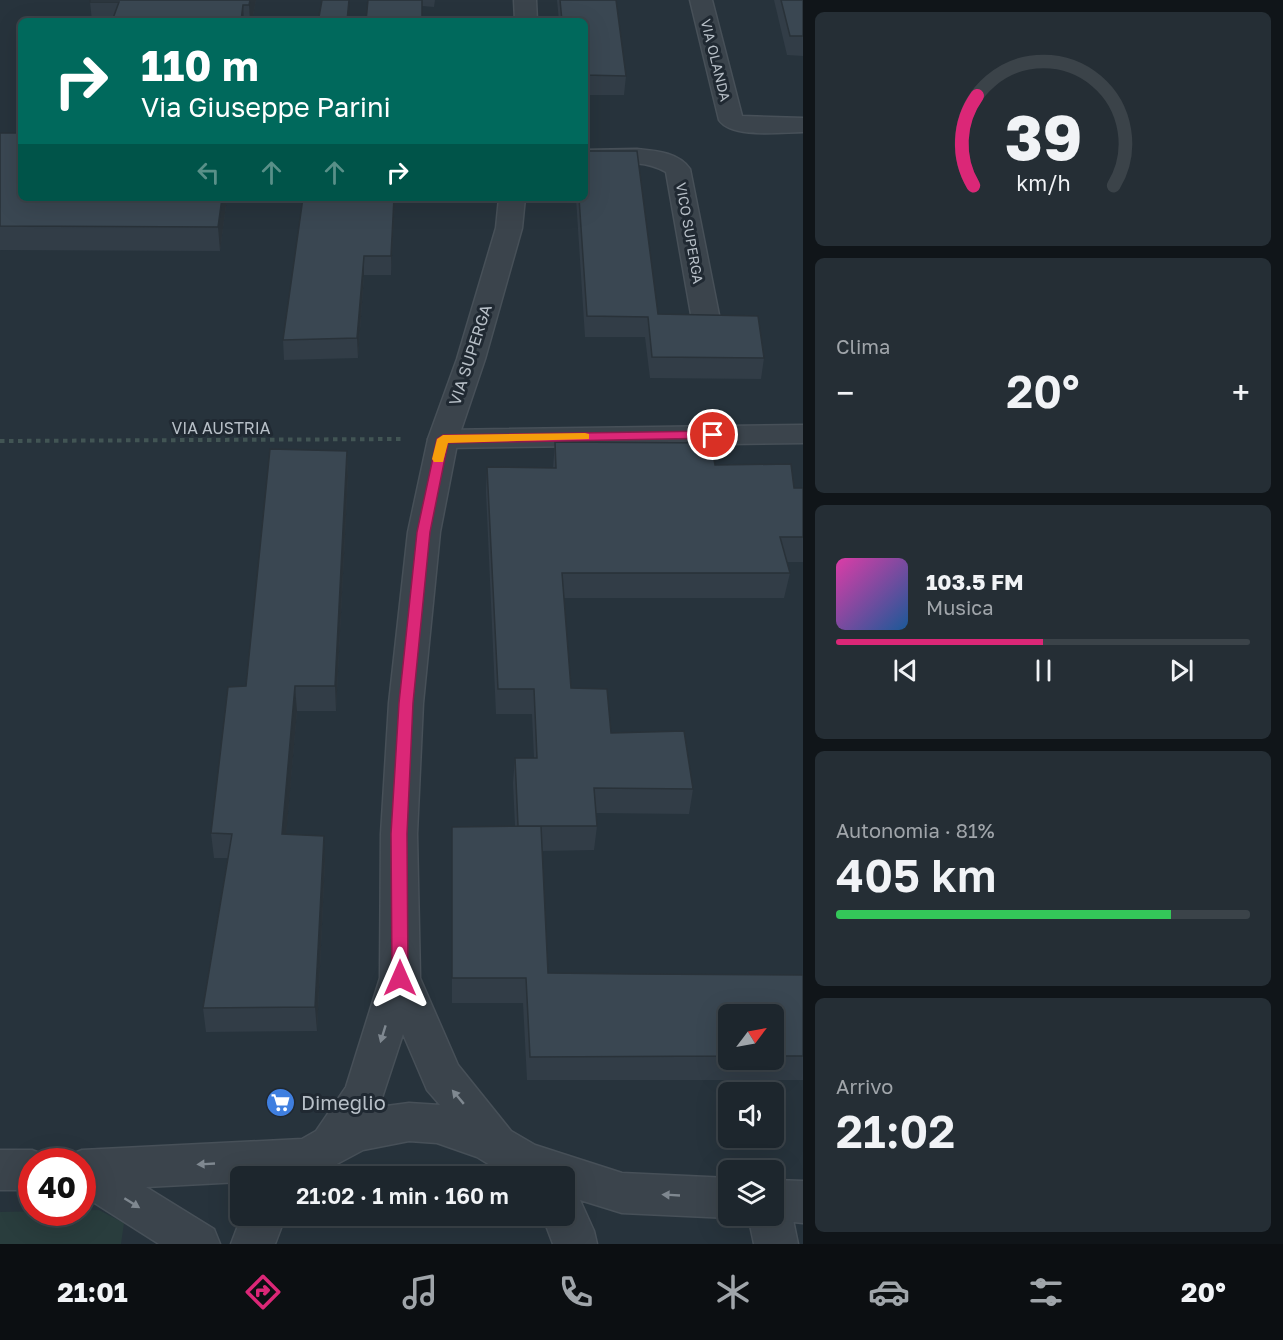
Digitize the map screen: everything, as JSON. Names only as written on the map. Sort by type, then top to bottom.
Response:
[{"type":"street","points":[[525,0],[526,18]]},
{"type":"street","name":"VIA OLANDA","points":[[701,0],[731,120],[743,125],[803,125]]},
{"type":"street","name":"VICO SUPERGA","points":[[588,157],[637,156],[662,159],[678,169],[706,320]]},
{"type":"street","name":"VIA SUPERGA","points":[[310,1159],[364,1095],[400,978],[399,834],[406,703],[424,532],[443,439],[471,359],[509,228],[512,201]]},
{"type":"street","points":[[443,439],[803,434]]},
{"type":"street","name":"VIA SUPERGA","points":[[400,978],[442,1077],[519,1160]]},
{"type":"street","points":[[96,1170],[310,1159],[382,1124],[430,1122],[519,1160],[622,1193],[718,1197]]},
{"type":"street","points":[[0,1170],[18,1170]]},
{"type":"street","points":[[96,1180],[198,1244]]},
{"type":"street","points":[[784,1201],[803,1202]]},
{"type":"street","points":[[253,1244],[260,1226]]},
{"type":"street","points":[[570,1226],[575,1244]]},
{"type":"street","points":[[772,1226],[776,1244]]},
{"type":"path","name":"VIA AUSTRIA","points":[[0,441],[443,439]]},
{"type":"green space","points":[[96,1210],[124,1223],[121,1244],[0,1244],[0,1212],[18,1212],[18,1226],[96,1226]]},
{"type":"building","points":[[90,0],[250,0],[249,5],[243,5],[241,18],[113,18],[119,2],[90,2]]},
{"type":"building","points":[[322,0],[349,0],[347,18],[311,18],[319,17]]},
{"type":"building","points":[[368,0],[422,0],[422,18],[366,18]]},
{"type":"building","points":[[560,0],[616,0],[626,76],[588,75],[588,18],[562,18]]},
{"type":"building","points":[[781,0],[803,0],[803,36],[790,36]]},
{"type":"building","points":[[0,133],[18,133],[18,201],[222,201],[218,227],[0,226]]},
{"type":"building","points":[[588,151],[637,151],[658,314],[758,316],[764,358],[652,357],[648,317],[587,316],[579,201],[588,201]]},
{"type":"building","points":[[303,201],[394,201],[391,256],[364,256],[357,338],[283,340]]},
{"type":"building","points":[[555,442],[711,443],[715,465],[791,464],[794,488],[803,488],[803,537],[780,537],[790,573],[562,573],[571,688],[607,689],[611,733],[684,731],[693,789],[594,788],[597,826],[518,826],[515,758],[537,758],[534,689],[498,689],[487,467],[556,468]]},
{"type":"building","points":[[270,449],[347,451],[335,686],[295,686],[282,834],[324,836],[315,1007],[203,1008],[232,834],[211,833],[228,687],[246,686]]},
{"type":"building","points":[[541,826],[548,973],[803,975],[803,1056],[784,1056],[784,1004],[718,1004],[718,1056],[530,1057],[526,978],[452,978],[452,827]]},
{"type":"slow traffic","points":[[439,459],[443,439],[585,437]]},
{"type":"place","name":"Dimeglio","points":[[280,1102]]},
{"type":"route","points":[[400,978],[399,834],[406,703],[424,532],[443,439],[713,435]]}]
